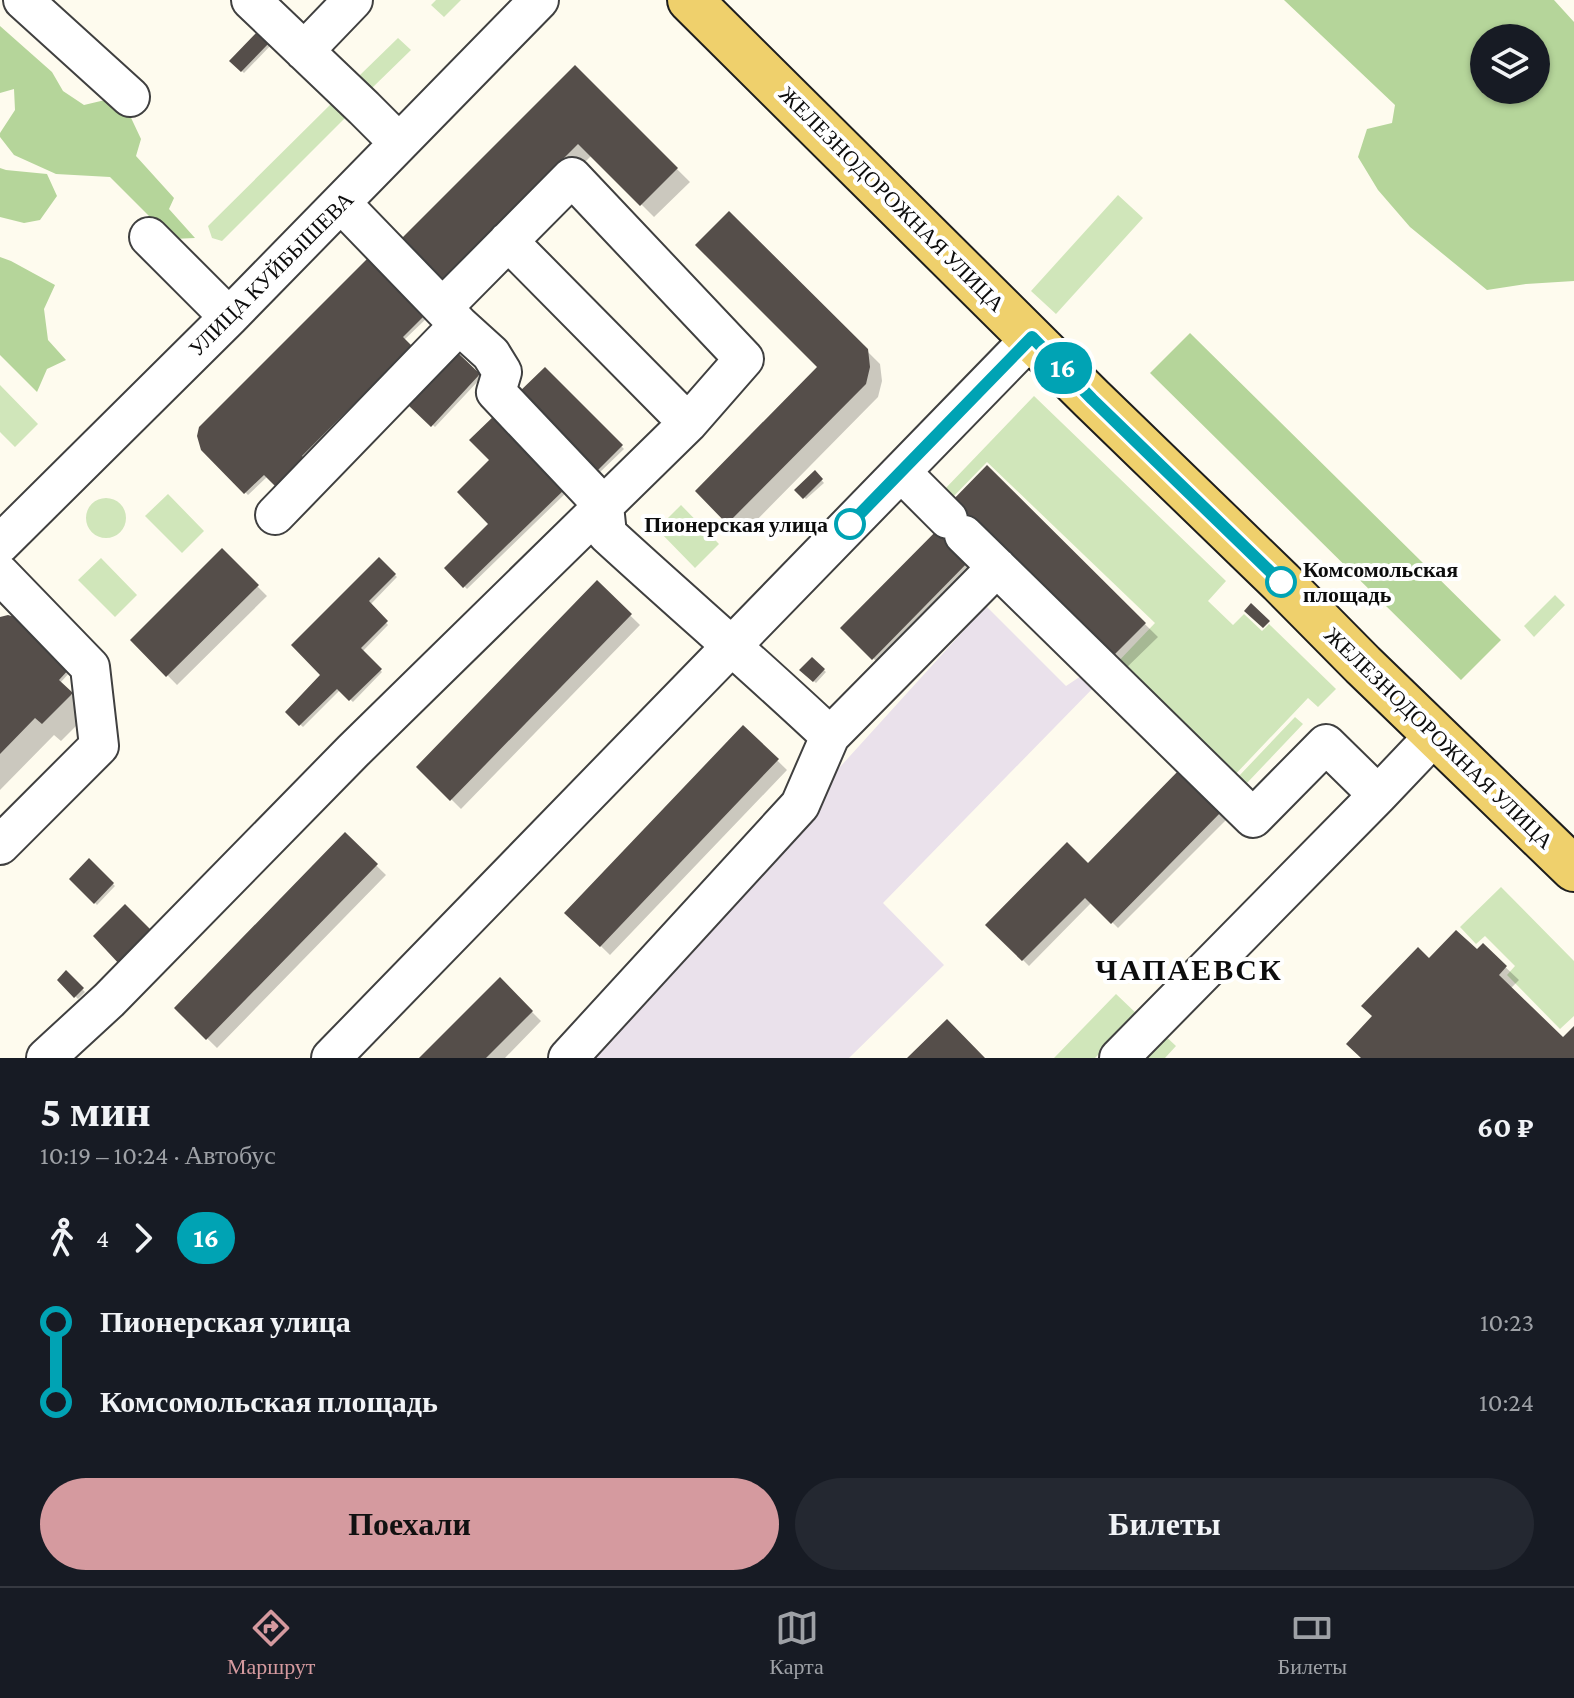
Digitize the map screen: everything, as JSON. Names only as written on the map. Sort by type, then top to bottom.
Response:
[{"type":"main road","name":"ЖЕЛЕЗНОДОРОЖНАЯ УЛИЦА","points":[[690,0],[1092,399],[1574,869]]},
{"type":"street","points":[[23,0],[130,97]]},
{"type":"street","points":[[251,0],[399,143]]},
{"type":"street","points":[[304,51],[353,0]]},
{"type":"street","name":"УЛИЦА КУЙБЫШЕВА","points":[[0,544],[229,317],[539,0]]},
{"type":"street","points":[[46,1058],[109,1000],[353,751],[688,423],[744,359],[572,177],[508,241],[457,310],[275,515]]},
{"type":"street","points":[[341,203],[457,310],[502,372],[496,392],[604,506],[607,534],[830,736]]},
{"type":"street","points":[[149,237],[229,317]]},
{"type":"street","points":[[508,241],[688,423]]},
{"type":"street","points":[[331,1058],[1032,337]]},
{"type":"street","points":[[901,472],[1253,818],[1326,744],[1378,795]]},
{"type":"street","points":[[568,1058],[800,805],[830,736],[997,567]]},
{"type":"street","points":[[0,574],[90,667],[99,746],[0,845]]},
{"type":"street","points":[[1119,1058],[1435,735]]},
{"type":"shaded area","points":[[986,606],[1066,686],[1087,672],[1098,683],[883,903],[944,965],[849,1058],[576,1058]]},
{"type":"green space","points":[[436,0],[461,0],[444,17],[431,5]]},
{"type":"green space","points":[[1284,0],[1554,0],[1574,22],[1574,281],[1487,290],[1410,227],[1378,190],[1358,157],[1367,129],[1392,123],[1395,105]]},
{"type":"green space","points":[[0,26],[52,72],[63,91],[84,105],[105,100],[125,105],[141,139],[136,156],[174,198],[169,209],[195,238],[172,239],[110,177],[56,174],[14,155],[0,137],[15,110],[14,89],[0,93]]},
{"type":"green space","points":[[398,38],[411,50],[372,88],[359,76]]},
{"type":"green space","points":[[335,100],[348,115],[222,241],[212,238],[208,226]]},
{"type":"green space","points":[[0,168],[47,174],[57,196],[40,220],[24,223],[0,217]]},
{"type":"green space","points":[[1118,195],[1143,218],[1056,314],[1031,291]]},
{"type":"green space","points":[[0,257],[55,285],[44,309],[48,340],[66,360],[47,369],[37,392],[0,355]]},
{"type":"green space","points":[[1190,333],[1501,640],[1461,680],[1150,373]]},
{"type":"green space","points":[[0,385],[38,424],[15,447],[0,432]]},
{"type":"green space","points":[[1034,396],[1226,581],[1208,601],[1233,625],[1244,614],[1262,631],[1269,624],[1336,689],[1318,707],[1308,698],[1230,780],[1113,667],[1155,623],[987,462],[951,499],[943,491]]},
{"type":"green space","points":[[168,494],[204,531],[182,553],[145,516]]},
{"type":"green space","points":[[106,498],[120,504],[126,518],[120,532],[106,538],[92,532],[86,518],[92,504]]},
{"type":"green space","points":[[681,505],[719,544],[695,568],[657,529]]},
{"type":"green space","points":[[101,558],[137,595],[115,617],[78,580]]},
{"type":"green space","points":[[1555,595],[1565,605],[1534,637],[1524,626]]},
{"type":"green space","points":[[1295,717],[1303,724],[1247,783],[1239,776]]},
{"type":"green space","points":[[1501,887],[1574,961],[1574,1016],[1560,1029],[1507,975],[1515,966],[1485,936],[1476,944],[1460,927]]},
{"type":"green space","points":[[1116,994],[1138,1015],[1095,1058],[1054,1058]]},
{"type":"green space","points":[[1160,1031],[1176,1046],[1165,1058],[1134,1058]]},
{"type":"building","points":[[258,31],[270,42],[241,72],[229,61]]},
{"type":"building","points":[[575,65],[678,168],[640,206],[578,144],[439,283],[398,242]]},
{"type":"building","points":[[729,211],[868,349],[870,367],[866,384],[727,524],[695,491],[817,367],[695,245]]},
{"type":"building","points":[[370,256],[427,313],[403,337],[412,346],[302,456],[310,464],[281,492],[264,475],[244,494],[201,450],[197,436],[199,427]]},
{"type":"building","points":[[457,352],[480,374],[431,427],[408,405]]},
{"type":"building","points":[[545,367],[623,445],[595,473],[517,394]]},
{"type":"building","points":[[496,414],[567,487],[463,588],[444,568],[488,524],[457,492],[489,460],[469,440]]},
{"type":"building","points":[[987,465],[1146,623],[1107,662],[974,556],[872,660],[840,628],[955,512],[948,505]]},
{"type":"building","points":[[815,470],[823,479],[803,499],[794,490]]},
{"type":"building","points":[[222,548],[259,585],[166,677],[130,640]]},
{"type":"building","points":[[379,557],[396,574],[369,601],[388,621],[361,648],[382,669],[349,701],[337,689],[299,726],[285,712],[320,675],[291,645]]},
{"type":"building","points":[[597,580],[632,614],[450,801],[416,767]]},
{"type":"building","points":[[1251,603],[1270,621],[1263,628],[1244,611]]},
{"type":"building","points":[[0,617],[15,617],[71,667],[59,680],[73,693],[42,724],[35,718],[0,754]]},
{"type":"building","points":[[812,657],[825,669],[813,682],[799,670]]},
{"type":"building","points":[[743,725],[779,759],[600,947],[564,913]]},
{"type":"building","points":[[1182,767],[1224,809],[1111,924],[1085,898],[1022,961],[985,925],[1067,842],[1088,863]]},
{"type":"building","points":[[345,832],[378,864],[206,1040],[174,1008]]},
{"type":"building","points":[[89,858],[114,883],[94,904],[69,879]]},
{"type":"building","points":[[125,904],[155,934],[121,966],[93,936]]},
{"type":"building","points":[[1456,930],[1477,949],[1483,943],[1507,966],[1499,975],[1563,1037],[1574,1026],[1574,1058],[1361,1058],[1346,1044],[1372,1016],[1361,1006],[1418,947],[1429,958]]},
{"type":"building","points":[[66,970],[84,988],[74,998],[57,980]]},
{"type":"building","points":[[500,977],[533,1011],[486,1058],[419,1058]]},
{"type":"building","points":[[947,1019],[985,1058],[907,1058]]},
{"type":"bus line","name":"16","points":[[850,524],[1032,337],[1281,582]]},
{"type":"place","name":"Пионерская улица","points":[[850,524]]},
{"type":"place","name":"Комсомольская площадь","points":[[1281,582]]},
{"type":"district","name":"ЧАПАЕВСК","points":[[1189,969]]}]
